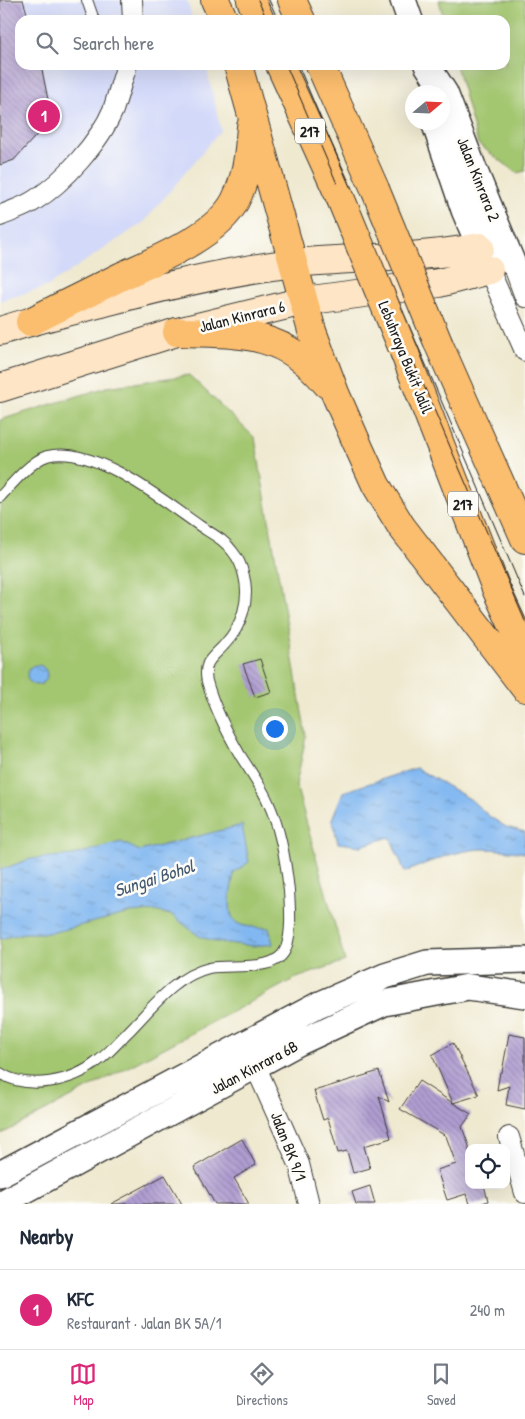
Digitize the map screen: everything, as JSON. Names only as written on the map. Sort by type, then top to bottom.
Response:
[{"type":"highway","points":[[215,0],[222,15]]},
{"type":"highway","points":[[251,0],[258,15]]},
{"type":"highway","points":[[292,0],[299,15]]},
{"type":"highway","points":[[240,70],[312,331],[335,393],[376,484],[401,526],[525,688]]},
{"type":"highway","name":"Lebuhraya Bukit Jalil","points":[[282,70],[340,197],[406,354],[497,591],[525,652]]},
{"type":"highway","name":"217","points":[[322,70],[375,189],[439,345],[525,540]]},
{"type":"highway","points":[[30,322],[189,243],[216,224],[234,203],[244,178],[249,149],[252,111]]},
{"type":"highway","points":[[178,332],[237,333],[266,340],[283,347],[304,360],[318,372],[335,393]]},
{"type":"main road","points":[[0,331],[201,278],[294,264],[449,253],[506,253]]},
{"type":"main road","name":"Jalan Kinrara 6","points":[[0,388],[178,332],[304,301],[439,283],[506,253]]},
{"type":"street","points":[[132,0],[133,15]]},
{"type":"street","points":[[403,0],[408,15]]},
{"type":"street","points":[[0,216],[35,200],[56,184],[80,160],[112,111],[124,70]]},
{"type":"street","points":[[423,70],[424,85]]},
{"type":"street","name":"Jalan Kinrara 2","points":[[430,70],[445,93],[506,253]]},
{"type":"street","name":"Jalan Kinrara 2","points":[[437,130],[464,210],[506,253]]},
{"type":"street","points":[[506,253],[525,297]]},
{"type":"street","points":[[506,253],[525,351]]},
{"type":"street","name":"Jalan Kinrara 6B","points":[[0,1174],[318,1005],[384,976],[427,963],[525,960]]},
{"type":"street","name":"Jalan Kinrara 6B","points":[[0,1204],[255,1065],[384,1003],[468,986],[525,994]]},
{"type":"street","name":"Jalan BK 9/1","points":[[245,1043],[299,1164],[309,1204]]},
{"type":"street","points":[[509,1137],[525,1193]]},
{"type":"lane","points":[[87,0],[92,15]]},
{"type":"lane","points":[[0,497],[30,467],[44,457],[70,455],[84,457],[130,479],[219,538],[233,550],[244,577],[246,598],[236,630],[207,665],[205,677],[227,729],[269,802],[281,842],[288,877],[291,910],[286,950],[280,957],[255,966],[213,966],[189,976],[172,987],[96,1063],[79,1073],[52,1081],[31,1083],[11,1080],[0,1073]]},
{"type":"shaded area","points":[[0,0],[187,0],[192,15],[15,15],[15,70],[207,70],[221,130],[144,222],[48,286],[0,301]]},
{"type":"green space","points":[[439,0],[525,0],[525,171],[517,173],[478,144],[457,70],[510,70],[510,15],[443,15]]},
{"type":"green space","points":[[189,375],[255,438],[306,736],[296,785],[345,961],[294,979],[0,1135],[0,420],[107,387]]},
{"type":"water","points":[[37,665],[44,668],[47,675],[44,682],[37,685],[30,682],[27,675],[30,668]]},
{"type":"water","points":[[416,768],[470,799],[489,816],[506,827],[525,832],[525,853],[493,849],[472,850],[443,857],[405,872],[390,837],[361,846],[338,843],[332,819],[343,792]]},
{"type":"water","name":"Sungai Bohol","points":[[242,825],[249,862],[234,873],[230,899],[231,914],[233,919],[240,925],[269,928],[273,944],[255,946],[216,942],[199,936],[172,915],[155,911],[129,913],[51,933],[24,933],[0,939],[0,870],[30,859],[73,855],[121,842],[140,851]]},
{"type":"building","points":[[0,0],[23,0],[28,15],[15,15],[15,70],[42,70],[48,100],[41,130],[14,160],[0,165]]},
{"type":"building","points":[[260,659],[271,692],[255,697],[243,664]]},
{"type":"building","points":[[509,1034],[525,1037],[525,1109],[506,1105],[509,1086],[497,1090]]},
{"type":"building","points":[[453,1043],[479,1095],[453,1103],[432,1055]]},
{"type":"building","points":[[379,1071],[389,1102],[379,1096],[391,1138],[364,1146],[370,1168],[353,1173],[347,1151],[338,1153],[328,1118],[323,1120],[314,1091]]},
{"type":"building","points":[[419,1081],[471,1114],[462,1127],[468,1144],[465,1144],[465,1189],[485,1189],[488,1201],[480,1204],[469,1204],[466,1194],[447,1200],[437,1170],[456,1164],[446,1136],[400,1109]]},
{"type":"building","points":[[242,1139],[256,1165],[234,1178],[249,1204],[215,1204],[194,1167]]},
{"type":"building","points":[[165,1175],[182,1204],[111,1204]]},
{"type":"building","points":[[370,1186],[375,1204],[356,1204],[352,1192]]},
{"type":"tram line","points":[[258,0],[265,15]]},
{"type":"tram line","points":[[269,0],[276,15]]},
{"type":"tram line","points":[[288,70],[525,621]]},
{"type":"tram line","points":[[300,70],[525,597]]},
{"type":"place","name":"KFC","points":[[44,116]]}]
